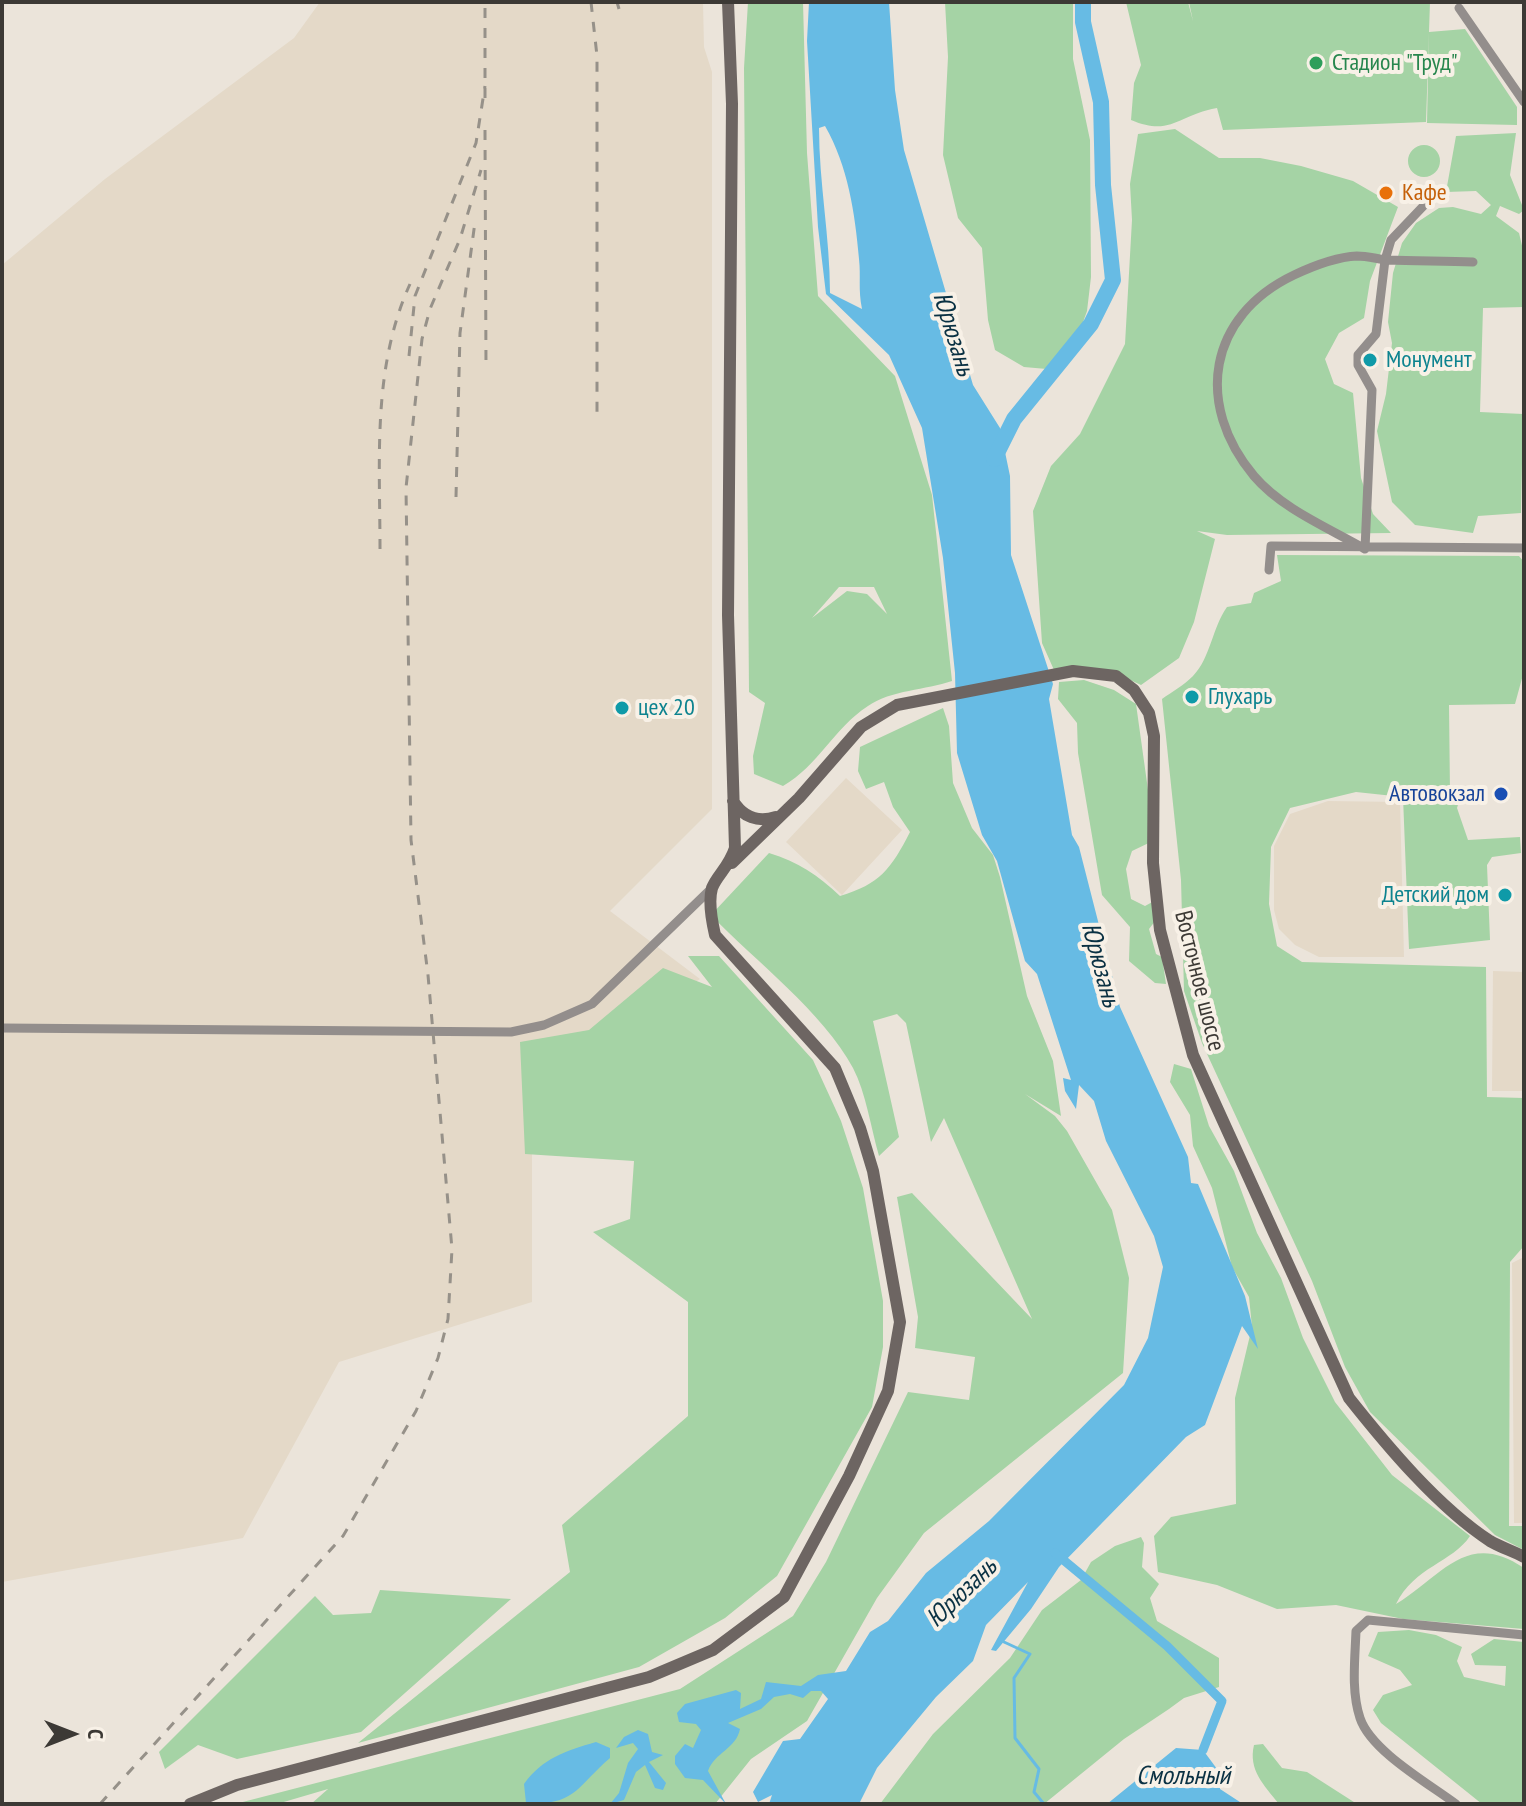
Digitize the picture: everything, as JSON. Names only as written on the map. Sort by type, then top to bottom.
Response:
[{"type":"main road","points":[[728,2],[732,104],[728,631],[735,848],[730,865]]},
{"type":"main road","name":"Восточное шоссе","points":[[712,888],[730,865],[822,773],[861,727],[897,705],[925,697],[1073,671],[1116,676],[1134,690],[1149,713],[1154,736],[1153,863],[1160,930],[1193,1055],[1349,1398],[1384,1442],[1451,1508],[1490,1541],[1524,1557]]},
{"type":"main road","points":[[733,801],[740,812],[754,818],[776,817]]},
{"type":"main road","points":[[190,1804],[237,1785],[649,1677],[713,1650],[784,1597],[849,1476],[888,1391],[900,1322],[873,1171],[860,1128],[835,1068],[715,935],[712,888]]},
{"type":"street","points":[[1459,8],[1524,102]]},
{"type":"street","points":[[1365,549],[1372,390],[1358,365],[1358,355],[1376,334],[1385,260],[1391,240],[1432,197]]},
{"type":"street","points":[[1365,549],[1280,499],[1255,477],[1233,446],[1221,416],[1217,375],[1224,342],[1239,316],[1266,288],[1315,265],[1358,256],[1385,260],[1473,262]]},
{"type":"street","points":[[1269,570],[1271,546],[1524,548]]},
{"type":"street","points":[[2,1028],[511,1032],[544,1025],[592,1004],[712,888]]},
{"type":"street","points":[[1456,1804],[1379,1746],[1361,1720],[1355,1690],[1356,1631],[1368,1620],[1524,1635]]},
{"type":"shaded area","points":[[320,2],[703,2],[704,47],[712,72],[712,809],[610,911],[700,979],[532,1088],[532,1302],[339,1362],[243,1538],[2,1582],[2,265],[105,179],[294,38]]},
{"type":"shaded area","points":[[846,778],[902,830],[842,895],[786,842]]},
{"type":"shaded area","points":[[1328,801],[1400,802],[1404,957],[1319,957],[1295,945],[1279,929],[1274,910],[1274,846],[1290,814]]},
{"type":"shaded area","points":[[1493,971],[1524,972],[1524,1091],[1492,1091]]},
{"type":"shaded area","points":[[1524,1257],[1524,1523],[1514,1523],[1512,1263]]},
{"type":"green space","points":[[748,2],[803,2],[807,153],[818,296],[895,376],[932,495],[952,681],[898,693],[868,706],[845,725],[806,768],[783,786],[754,774],[753,756],[765,703],[749,692],[744,68]],"holes":[[[839,587],[874,587],[887,614],[867,594],[847,591],[812,618]]]},
{"type":"green space","points":[[945,2],[1073,2],[1073,59],[1090,140],[1091,277],[1087,311],[1074,347],[1058,370],[1024,367],[995,350],[988,320],[982,248],[958,218],[943,155],[948,57]]},
{"type":"green space","name":"Стадион \"Труд\"","points":[[1126,2],[1188,2],[1193,21],[1189,2],[1430,2],[1426,122],[1223,130],[1217,108],[1166,126],[1145,125],[1131,120],[1134,83],[1141,65]]},
{"type":"green space","points":[[1465,29],[1517,107],[1517,125],[1427,123],[1429,32]]},
{"type":"green space","points":[[1175,129],[1219,158],[1260,158],[1301,166],[1353,181],[1398,207],[1370,281],[1364,318],[1339,333],[1325,359],[1334,384],[1353,393],[1361,478],[1373,514],[1391,533],[1227,535],[1197,531],[1215,539],[1194,622],[1179,658],[1141,685],[1126,678],[1054,670],[1042,643],[1033,511],[1051,466],[1080,434],[1125,344],[1132,220],[1130,184],[1138,134]]},
{"type":"green space","points":[[1516,133],[1510,175],[1524,210],[1519,214],[1500,206],[1496,216],[1519,233],[1524,254],[1524,307],[1483,308],[1480,412],[1523,414],[1521,513],[1478,516],[1473,533],[1415,525],[1392,502],[1377,431],[1386,394],[1392,343],[1388,322],[1393,273],[1402,243],[1416,223],[1439,208],[1453,207],[1481,214],[1491,205],[1476,191],[1446,192],[1456,136]]},
{"type":"green space","points":[[1424,145],[1435,150],[1440,161],[1435,172],[1424,177],[1413,172],[1408,161],[1413,150]]},
{"type":"green space","points":[[1277,555],[1519,556],[1524,562],[1524,671],[1515,704],[1449,705],[1450,794],[1460,798],[1457,808],[1468,840],[1520,837],[1521,853],[1492,857],[1487,865],[1490,940],[1409,949],[1403,797],[1356,792],[1290,808],[1271,847],[1269,904],[1277,946],[1302,962],[1486,967],[1487,1097],[1524,1098],[1524,1246],[1510,1262],[1509,1526],[1524,1526],[1524,1550],[1495,1535],[1370,1412],[1345,1367],[1312,1281],[1202,1043],[1184,991],[1181,880],[1162,699],[1199,668],[1227,607],[1251,603],[1254,593],[1281,581]]},
{"type":"green space","points":[[1084,680],[1114,690],[1136,704],[1155,840],[1132,851],[1126,869],[1131,899],[1145,906],[1156,900],[1159,916],[1149,929],[1156,954],[1162,957],[1166,984],[1155,983],[1129,961],[1130,927],[1102,895],[1078,753],[1077,723],[1058,699],[1059,682]]},
{"type":"green space","points":[[943,708],[949,726],[953,783],[972,828],[993,855],[1027,996],[1053,1061],[1061,1116],[1025,1094],[1055,1116],[1067,1131],[1112,1210],[1129,1278],[1123,1373],[924,1533],[877,1598],[807,1721],[751,1759],[715,1804],[311,1804],[328,1789],[277,1804],[235,1804],[680,1689],[793,1616],[826,1562],[908,1392],[969,1400],[975,1357],[915,1348],[918,1317],[897,1197],[912,1193],[1032,1319],[944,1118],[931,1142],[906,1023],[897,1014],[873,1021],[899,1137],[879,1156],[861,1088],[840,1047],[806,1007],[711,915],[769,853],[807,870],[840,896],[865,886],[883,873],[910,832],[893,807],[884,782],[866,789],[858,771],[860,747]]},
{"type":"green space","points":[[688,956],[719,956],[813,1060],[841,1121],[863,1188],[883,1301],[883,1347],[872,1407],[777,1576],[725,1618],[639,1667],[358,1743],[570,1572],[562,1525],[688,1416],[688,1302],[593,1232],[630,1219],[634,1161],[525,1154],[520,1042],[589,1030],[663,968],[712,987]]},
{"type":"green space","points":[[1174,1064],[1191,1069],[1209,1126],[1234,1171],[1257,1233],[1281,1278],[1303,1338],[1335,1402],[1392,1475],[1470,1536],[1463,1545],[1413,1581],[1396,1604],[1456,1561],[1486,1553],[1504,1557],[1524,1568],[1524,1629],[1403,1619],[1336,1605],[1277,1609],[1217,1585],[1158,1572],[1154,1536],[1171,1517],[1236,1504],[1235,1398],[1252,1327],[1249,1297],[1232,1267],[1212,1188],[1193,1146],[1190,1115],[1170,1082]]},
{"type":"green space","points":[[1141,1537],[1144,1543],[1142,1567],[1159,1584],[1150,1598],[1157,1621],[1219,1658],[1219,1687],[1184,1698],[1124,1739],[1044,1804],[880,1804],[933,1734],[1010,1658],[1042,1610],[1081,1580],[1091,1562],[1115,1546]]},
{"type":"green space","points":[[380,1590],[511,1599],[361,1732],[237,1759],[198,1745],[165,1769],[159,1752],[315,1596],[333,1615],[371,1613]]},
{"type":"green space","points":[[1409,1630],[1436,1635],[1462,1647],[1457,1661],[1464,1677],[1505,1686],[1506,1666],[1475,1665],[1471,1654],[1494,1639],[1524,1642],[1524,1804],[1482,1804],[1381,1723],[1373,1710],[1383,1695],[1412,1685],[1400,1670],[1368,1656],[1378,1632]]},
{"type":"green space","points":[[1263,1744],[1282,1768],[1307,1772],[1357,1804],[1279,1804],[1255,1770],[1254,1745]]},
{"type":"water","name":"Юрюзань","points":[[809,2],[889,2],[895,90],[904,150],[973,385],[1000,428],[1010,476],[1011,555],[1053,684],[1049,699],[1072,835],[1079,847],[1120,1007],[1188,1157],[1191,1183],[1198,1184],[1245,1296],[1258,1349],[1242,1326],[1205,1425],[1186,1437],[1059,1567],[1031,1609],[996,1651],[991,1650],[1028,1582],[986,1625],[973,1661],[936,1697],[877,1768],[859,1804],[769,1804],[772,1795],[758,1802],[753,1792],[783,1741],[800,1739],[828,1699],[821,1691],[811,1691],[803,1698],[790,1694],[774,1697],[761,1709],[728,1723],[740,1729],[738,1736],[715,1759],[708,1771],[726,1804],[703,1780],[685,1778],[675,1764],[675,1756],[685,1744],[693,1748],[701,1730],[696,1724],[679,1722],[677,1713],[685,1704],[736,1690],[741,1693],[740,1709],[761,1699],[766,1682],[801,1686],[818,1675],[846,1671],[870,1632],[888,1621],[926,1573],[989,1521],[1124,1385],[1148,1338],[1163,1267],[1154,1236],[1106,1141],[1094,1101],[1079,1085],[1076,1109],[1065,1091],[1063,1078],[1071,1080],[1037,974],[1025,961],[997,861],[982,835],[957,753],[955,673],[943,558],[922,428],[889,355],[826,294],[818,227],[807,41]],"holes":[[[825,126],[833,141],[853,207],[862,309],[830,293],[819,128]]]},
{"type":"water","points":[[638,1730],[648,1734],[652,1752],[663,1755],[649,1762],[666,1783],[663,1790],[655,1788],[645,1765],[636,1772],[624,1800],[610,1804],[619,1793],[628,1763],[638,1749],[633,1743],[616,1748],[624,1737]]},
{"type":"water","points":[[596,1742],[610,1748],[610,1758],[574,1792],[556,1801],[526,1803],[524,1784],[539,1768],[565,1752]]},
{"type":"water","name":"Смольный","points":[[1176,1748],[1203,1750],[1220,1773],[1220,1789],[1243,1804],[1107,1804]]},
{"type":"waterway","points":[[994,459],[1014,419],[1091,324],[1113,280],[1103,185],[1101,102],[1083,22],[1083,2]]},
{"type":"waterway","points":[[1055,1553],[1167,1646],[1222,1701],[1203,1750]]},
{"type":"waterway","name":"Смольный","points":[[1004,1642],[1030,1654],[1014,1678],[1015,1738],[1039,1769],[1034,1792],[1044,1804]]},
{"type":"railway","points":[[485,2],[485,98]]},
{"type":"railway","points":[[591,2],[597,56],[597,414]]},
{"type":"railway","points":[[617,2],[619,9]]},
{"type":"railway","points":[[409,356],[415,296],[476,143],[485,86]]},
{"type":"railway","points":[[485,130],[486,367]]},
{"type":"railway","points":[[100,1804],[343,1536],[416,1411],[438,1358],[448,1319],[452,1249],[428,975],[411,840],[406,488],[422,339],[430,309],[460,239],[481,170]]},
{"type":"railway","points":[[456,497],[460,333],[475,222]]},
{"type":"railway","points":[[380,549],[379,448],[384,381],[389,348],[410,284]]},
{"type":"place","name":"Стадион \"Труд\"","points":[[1316,63]]},
{"type":"place","name":"Кафе","points":[[1386,193]]},
{"type":"place","name":"Монумент","points":[[1370,360]]},
{"type":"place","name":"Глухарь","points":[[1192,697]]},
{"type":"place","name":"цех 20","points":[[622,708]]},
{"type":"place","name":"Автовокзал","points":[[1501,794]]},
{"type":"place","name":"Детский дом","points":[[1505,895]]}]
